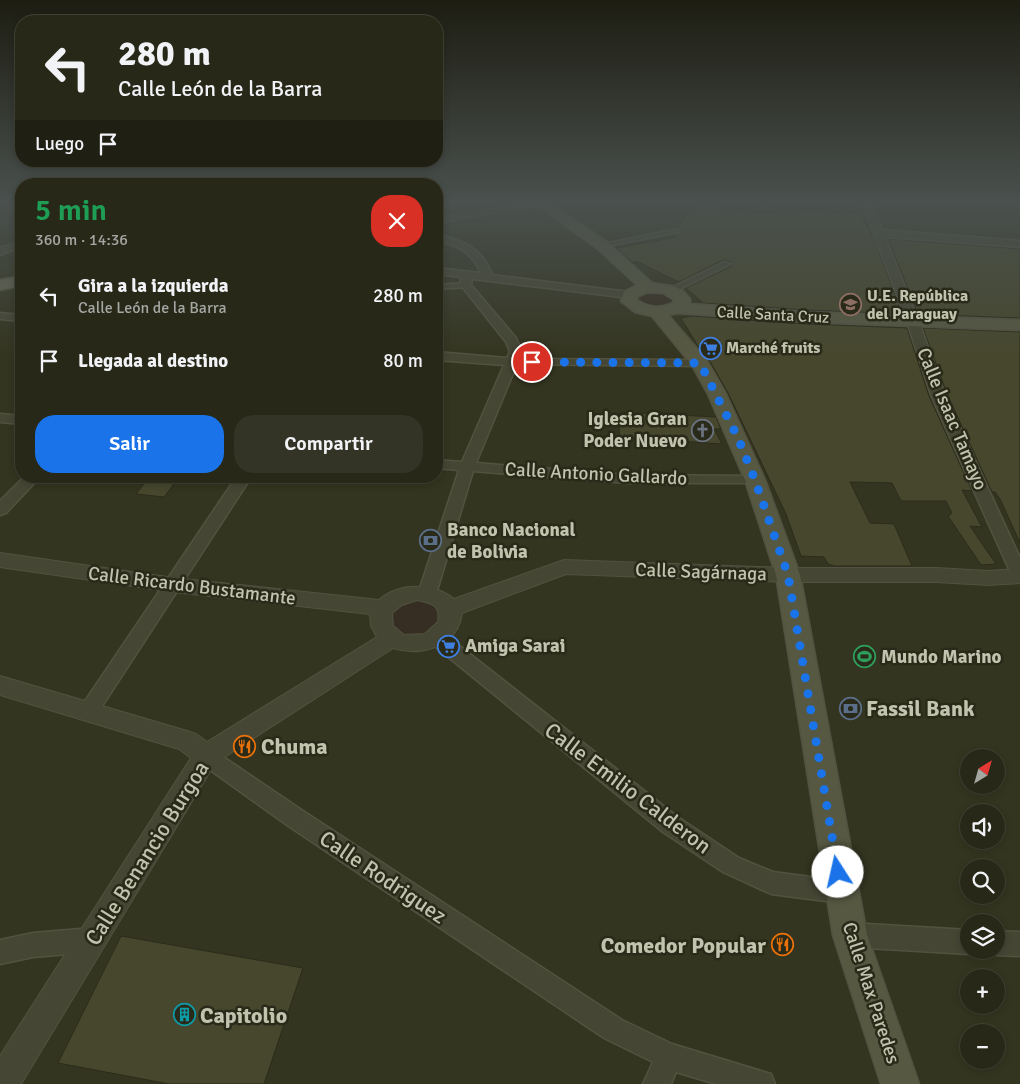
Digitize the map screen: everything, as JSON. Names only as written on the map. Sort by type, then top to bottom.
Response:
[{"type":"main road","points":[[612,255],[648,288]]},
{"type":"main road","points":[[0,285],[15,282]]},
{"type":"main road","points":[[656,311],[642,309],[632,304],[629,301],[629,295],[633,291],[648,288],[671,290],[682,299],[682,304],[677,308]]},
{"type":"main road","name":"Calle Santa Cruz","points":[[656,311],[677,308],[714,312],[1020,326]]},
{"type":"main road","name":"Calle Max Paredes","points":[[656,311],[700,363],[738,438],[755,480],[788,575],[850,936],[900,1084]]},
{"type":"street","points":[[476,255],[487,276]]},
{"type":"street","name":"Calle Isaac Tamayo","points":[[886,255],[913,322],[938,395],[1020,576]]},
{"type":"street","points":[[671,290],[727,264]]},
{"type":"street","points":[[427,594],[467,467],[516,352],[512,341],[467,280],[443,273]]},
{"type":"street","points":[[443,285],[487,276],[629,295]]},
{"type":"street","points":[[0,316],[15,317]]},
{"type":"street","points":[[443,357],[513,362],[700,363]]},
{"type":"street","points":[[0,418],[15,419]]},
{"type":"street","name":"Calle Antonio Gallardo","points":[[443,465],[627,479],[755,480]]},
{"type":"street","points":[[0,510],[27,483]]},
{"type":"street","points":[[88,712],[240,483]]},
{"type":"street","name":"Calle Ricardo Bustamante","points":[[0,560],[174,585],[384,608]]},
{"type":"street","name":"Calle Sagárnaga","points":[[450,609],[564,567],[788,575],[936,574],[988,578],[1020,576]]},
{"type":"street","points":[[427,594],[445,602],[450,609],[452,617],[450,625],[437,638],[414,644],[401,643],[391,639],[380,625],[380,616],[384,608],[390,602],[407,595],[427,594]]},
{"type":"street","name":"Calle Emilio Calderon","points":[[437,638],[671,825],[731,865],[771,883],[842,892]]},
{"type":"street","name":"Calle Benancio Burgoa","points":[[2,1084],[206,756],[391,639]]},
{"type":"street","name":"Calle Rodriguez","points":[[0,685],[187,741],[303,824],[613,1029],[669,1056],[761,1084]]},
{"type":"street","points":[[850,936],[960,942]]},
{"type":"street","points":[[0,952],[33,945],[92,940]]},
{"type":"street","points":[[1005,943],[1020,944]]},
{"type":"street","points":[[658,1084],[669,1056]]},
{"type":"shaded area","points":[[646,291],[671,294],[676,302],[671,305],[656,307],[636,300],[637,294]]},
{"type":"shaded area","points":[[418,600],[429,602],[436,606],[439,614],[438,625],[426,633],[415,636],[404,633],[391,625],[391,619],[398,606],[406,602]]},
{"type":"building","points":[[623,255],[880,255],[902,314],[703,303],[686,288],[732,266],[732,262],[723,260],[679,282],[636,261],[633,263]]},
{"type":"building","points":[[894,255],[1020,255],[1020,318],[918,314]]},
{"type":"building","points":[[692,316],[807,324],[907,328],[929,396],[972,491],[962,490],[982,527],[970,526],[996,564],[981,565],[948,516],[952,513],[946,501],[901,501],[892,483],[850,482],[870,523],[894,524],[912,566],[835,566],[828,564],[824,557],[801,556],[786,514],[728,393],[708,358],[699,348],[681,318]]},
{"type":"building","points":[[923,328],[1020,332],[1020,543],[1000,499],[995,492],[992,492],[947,394]]},
{"type":"building","points":[[620,412],[716,417],[721,429],[714,429],[722,444],[619,437]]},
{"type":"building","points":[[145,483],[175,483],[164,497],[136,494]]},
{"type":"building","name":"Capitolio","points":[[121,936],[303,968],[264,1084],[169,1084],[58,1063]]},
{"type":"place","name":"U.E. República del Paraguay","points":[[851,305]]},
{"type":"place","name":"Marché fruits","points":[[710,348]]},
{"type":"place","name":"Iglesia Gran Poder Nuevo","points":[[703,430]]},
{"type":"place","name":"Banco Nacional de Bolivia","points":[[431,541]]},
{"type":"place","name":"Amiga Sarai","points":[[449,646]]},
{"type":"place","name":"Mundo Marino","points":[[865,657]]},
{"type":"place","name":"Fassil Bank","points":[[850,708]]},
{"type":"place","name":"Chuma","points":[[245,746]]},
{"type":"place","name":"Comedor Popular","points":[[782,945]]},
{"type":"place","name":"Capitolio","points":[[184,1015]]},
{"type":"route","points":[[532,362],[700,363],[738,438],[755,480],[788,575],[838,872]]}]
